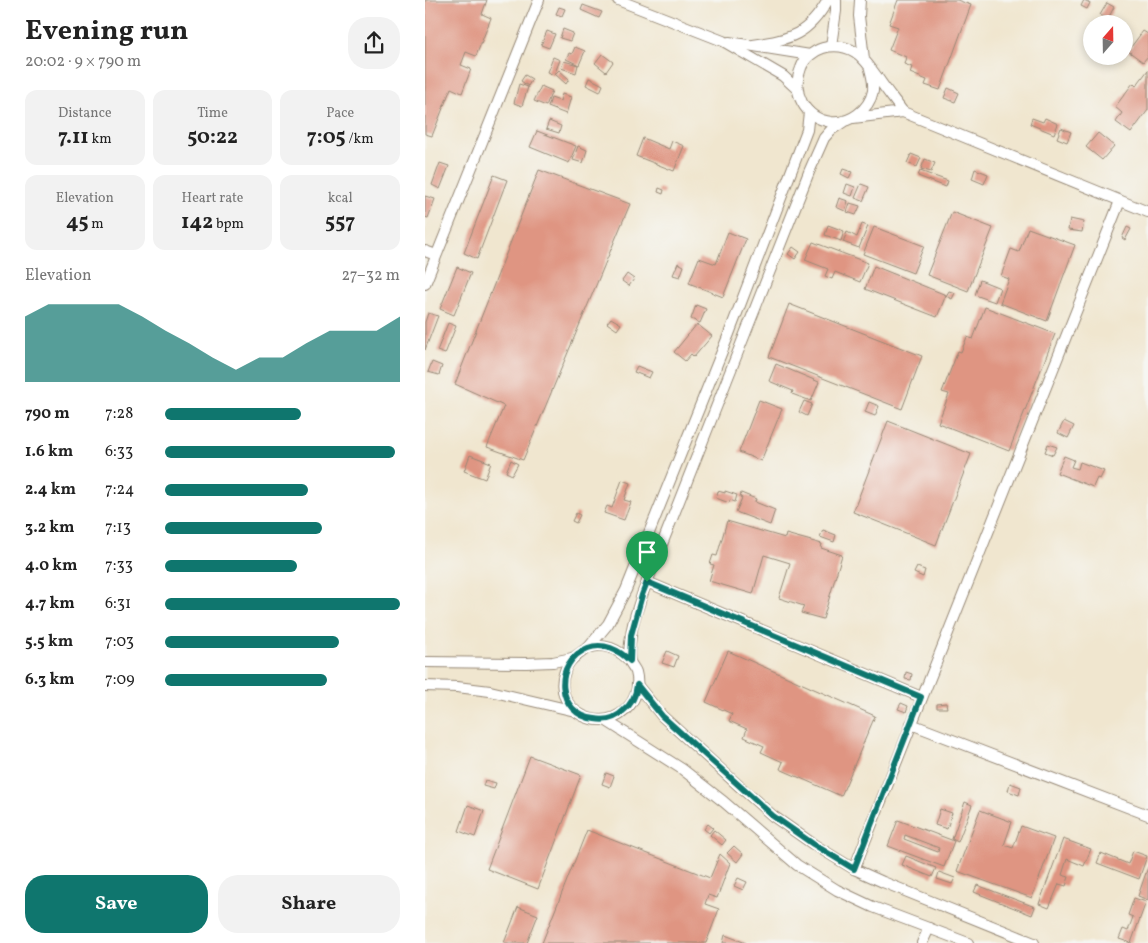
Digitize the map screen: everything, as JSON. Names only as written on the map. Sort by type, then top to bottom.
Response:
[{"type":"street","points":[[425,284],[539,0]]},
{"type":"street","points":[[617,0],[723,41],[783,76],[797,89]]},
{"type":"street","points":[[753,45],[783,40],[798,33],[809,26],[828,0]]},
{"type":"street","points":[[831,46],[836,0]]},
{"type":"street","points":[[860,0],[859,16],[864,59]]},
{"type":"street","points":[[723,41],[810,55]]},
{"type":"street","points":[[843,122],[819,119],[809,112],[801,102],[797,89],[797,76],[810,55],[820,49],[831,46],[843,47],[854,51],[864,59],[903,112]]},
{"type":"street","points":[[630,661],[631,635],[642,595],[809,172],[824,138],[831,130],[863,111],[869,102],[873,91],[870,69]]},
{"type":"street","points":[[425,662],[553,662],[572,658],[588,648],[608,624],[626,590],[729,334],[807,130],[809,112]]},
{"type":"street","points":[[853,118],[903,112],[1148,212]]},
{"type":"street","points":[[854,869],[1120,200]]},
{"type":"street","points":[[425,251],[436,255]]},
{"type":"street","points":[[647,582],[921,697]]},
{"type":"street","points":[[572,658],[565,669],[563,677],[563,692],[571,707],[581,716],[589,719],[605,720],[618,716],[631,705],[636,693],[636,672],[630,661],[623,654],[611,648],[598,646],[588,648]]},
{"type":"street","points":[[637,685],[662,716],[773,816],[813,844],[854,869],[883,882],[1034,943]]},
{"type":"street","points":[[425,686],[490,691],[575,710]]},
{"type":"street","points":[[605,720],[682,769],[797,865],[837,890],[873,907],[968,943]]},
{"type":"street","points":[[911,724],[1148,815]]},
{"type":"street","points":[[922,943],[929,928]]},
{"type":"building","points":[[425,0],[487,0],[482,14],[491,18],[476,56],[466,52],[461,65],[471,69],[462,93],[451,88],[432,136],[425,134]]},
{"type":"building","points":[[898,0],[957,0],[971,5],[940,90],[925,85],[927,80],[910,73],[912,67],[904,64],[906,57],[889,50],[898,27],[889,24]]},
{"type":"building","points":[[1084,0],[1090,3],[1087,9],[1081,6]]},
{"type":"building","points":[[1107,3],[1114,7],[1110,15],[1100,15]]},
{"type":"building","points":[[583,5],[602,12],[599,18],[581,10]]},
{"type":"building","points":[[559,7],[565,9],[562,16],[556,14]]},
{"type":"building","points":[[563,29],[573,33],[570,41],[560,38]]},
{"type":"building","points":[[547,31],[555,34],[549,48],[541,45]]},
{"type":"building","points":[[1143,31],[1148,34],[1148,56],[1143,62],[1133,55],[1133,44]]},
{"type":"building","points":[[575,47],[585,51],[579,65],[566,59],[569,53],[572,54]]},
{"type":"building","points":[[602,54],[613,62],[606,72],[595,63]]},
{"type":"building","points":[[553,57],[560,60],[554,75],[547,72]]},
{"type":"building","points":[[564,61],[578,65],[576,73],[561,68]]},
{"type":"building","points":[[559,70],[569,79],[566,84],[555,74]]},
{"type":"building","points":[[1148,70],[1148,110],[1131,133],[1116,122],[1122,113],[1115,107],[1133,83],[1136,86]]},
{"type":"building","points":[[525,75],[532,79],[528,86],[521,81]]},
{"type":"building","points":[[589,78],[603,85],[600,92],[586,85]]},
{"type":"building","points":[[519,84],[528,87],[522,106],[514,103]]},
{"type":"building","points":[[541,86],[552,91],[546,106],[534,101]]},
{"type":"building","points":[[948,88],[959,93],[955,102],[944,98]]},
{"type":"building","points":[[562,94],[571,97],[566,114],[548,107],[551,98],[560,101]]},
{"type":"building","points":[[1032,118],[1043,122],[1045,118],[1058,124],[1054,134],[1030,124]]},
{"type":"building","points":[[549,121],[561,126],[559,133],[546,129]]},
{"type":"building","points":[[1061,128],[1071,132],[1067,142],[1057,138]]},
{"type":"building","points":[[537,131],[576,146],[569,163],[530,147]]},
{"type":"building","points":[[1098,133],[1114,146],[1102,160],[1086,147]]},
{"type":"building","points":[[643,138],[669,149],[672,141],[684,146],[674,171],[636,156]]},
{"type":"building","points":[[578,146],[587,150],[583,163],[573,160]]},
{"type":"building","points":[[911,154],[921,158],[917,167],[907,163]]},
{"type":"building","points":[[925,159],[935,163],[931,172],[921,169]]},
{"type":"building","points":[[440,163],[449,166],[440,189],[432,185]]},
{"type":"building","points":[[843,169],[852,172],[849,178],[841,174]]},
{"type":"building","points":[[975,169],[988,174],[984,184],[972,179]]},
{"type":"building","points":[[539,170],[630,204],[523,460],[487,447],[504,406],[455,384]]},
{"type":"building","points":[[920,171],[948,181],[946,187],[918,176]]},
{"type":"building","points":[[494,175],[507,180],[477,259],[464,253]]},
{"type":"building","points":[[847,184],[855,187],[852,196],[844,193]]},
{"type":"building","points":[[861,184],[869,187],[863,201],[855,198]]},
{"type":"building","points":[[659,188],[664,190],[663,194],[658,192]]},
{"type":"building","points":[[425,196],[435,199],[428,218],[425,217]]},
{"type":"building","points":[[839,198],[848,201],[845,211],[836,207]]},
{"type":"building","points":[[850,203],[860,206],[856,215],[847,212]]},
{"type":"building","points":[[952,212],[993,228],[968,291],[927,275]]},
{"type":"building","points":[[1070,219],[1084,222],[1082,232],[1068,230]]},
{"type":"building","points":[[862,224],[868,226],[859,248],[843,242],[847,232],[857,237]]},
{"type":"building","points":[[828,225],[844,231],[841,241],[825,235]]},
{"type":"building","points":[[874,227],[924,246],[913,273],[863,254]]},
{"type":"building","points":[[1127,227],[1131,229],[1125,240],[1122,238]]},
{"type":"building","points":[[1028,228],[1075,245],[1047,321],[1000,303],[1009,279],[1001,276],[1011,249],[1019,252]]},
{"type":"building","points":[[728,232],[746,239],[723,297],[689,283],[699,258],[716,264]]},
{"type":"building","points":[[813,242],[868,263],[860,282],[835,272],[832,279],[825,276],[828,269],[805,260]]},
{"type":"building","points":[[793,247],[800,252],[795,259],[788,254]]},
{"type":"building","points":[[678,263],[684,266],[680,277],[673,275]]},
{"type":"building","points":[[874,266],[946,295],[937,317],[865,289]]},
{"type":"building","points":[[457,267],[471,273],[454,315],[440,309]]},
{"type":"building","points":[[627,274],[634,279],[629,286],[622,281]]},
{"type":"building","points":[[980,280],[1000,288],[995,302],[975,295]]},
{"type":"building","points":[[949,291],[955,293],[952,299],[946,296]]},
{"type":"building","points":[[789,304],[922,356],[902,409],[769,357]]},
{"type":"building","points":[[696,305],[706,309],[700,323],[691,319]]},
{"type":"building","points":[[985,307],[1055,334],[1009,451],[938,423],[949,394],[942,392],[958,351],[961,352],[967,337],[973,339]]},
{"type":"building","points":[[428,313],[438,316],[425,350],[425,322]]},
{"type":"building","points":[[611,318],[621,324],[617,330],[607,323]]},
{"type":"building","points":[[448,323],[456,326],[445,354],[437,351]]},
{"type":"building","points":[[697,324],[712,336],[694,357],[691,354],[685,361],[674,352]]},
{"type":"building","points":[[432,362],[442,366],[439,375],[428,372]]},
{"type":"building","points":[[776,364],[819,382],[811,401],[792,394],[793,391],[769,381]]},
{"type":"building","points":[[637,366],[652,372],[649,378],[634,372]]},
{"type":"building","points":[[759,400],[782,409],[761,461],[739,452]]},
{"type":"building","points":[[804,401],[812,404],[807,416],[799,412]]},
{"type":"building","points":[[869,402],[879,406],[875,416],[865,412]]},
{"type":"building","points":[[888,421],[971,454],[936,545],[853,512]]},
{"type":"building","points":[[1064,421],[1074,426],[1068,438],[1058,433]]},
{"type":"building","points":[[1048,444],[1057,447],[1053,455],[1045,452]]},
{"type":"building","points":[[470,455],[491,463],[485,479],[464,471]]},
{"type":"building","points":[[1064,456],[1074,460],[1071,467],[1078,469],[1080,462],[1104,471],[1100,479],[1097,478],[1093,487],[1057,473]]},
{"type":"building","points":[[511,460],[518,464],[512,475],[506,472]]},
{"type":"building","points":[[622,480],[630,483],[624,500],[631,502],[624,520],[604,513],[607,506],[612,508]]},
{"type":"building","points":[[718,491],[737,495],[735,502],[730,500],[729,503],[716,498]]},
{"type":"building","points":[[741,493],[756,499],[755,502],[775,510],[770,525],[736,512],[742,498],[740,497]]},
{"type":"building","points":[[576,513],[580,515],[576,523],[572,521]]},
{"type":"building","points":[[727,521],[785,538],[786,534],[822,544],[821,548],[842,555],[823,619],[801,613],[804,606],[779,598],[790,563],[764,555],[753,594],[709,581],[714,565],[710,564],[713,555],[717,556]]},
{"type":"building","points":[[823,530],[836,535],[834,542],[820,537]]},
{"type":"building","points":[[917,567],[925,570],[923,577],[914,573]]},
{"type":"building","points":[[667,651],[678,656],[674,667],[662,663]]},
{"type":"building","points":[[728,651],[875,716],[841,796],[780,769],[783,762],[761,752],[764,746],[744,737],[747,729],[729,721],[732,714],[706,702]]},
{"type":"building","points":[[906,672],[912,674],[911,680],[905,679]]},
{"type":"building","points":[[901,703],[908,706],[906,712],[898,709]]},
{"type":"building","points":[[946,703],[947,708],[937,708],[937,704]]},
{"type":"building","points":[[530,756],[581,775],[538,889],[487,869]]},
{"type":"building","points":[[606,773],[614,776],[610,787],[602,784]]},
{"type":"building","points":[[485,780],[496,783],[494,789],[483,786]]},
{"type":"building","points":[[1010,783],[1021,787],[1019,795],[1008,791]]},
{"type":"building","points":[[965,802],[972,805],[958,842],[952,839]]},
{"type":"building","points":[[468,805],[484,811],[475,837],[459,831]]},
{"type":"building","points":[[940,809],[952,813],[947,829],[935,825]]},
{"type":"building","points":[[980,810],[1012,822],[1004,845],[1013,848],[1021,826],[1054,838],[1032,898],[957,871]]},
{"type":"building","points":[[898,820],[954,841],[944,867],[888,846]],"holes":[[[905,835],[939,848],[938,852],[904,839]]]},
{"type":"building","points":[[708,824],[713,828],[709,833],[704,829]]},
{"type":"building","points":[[587,830],[710,878],[720,854],[730,863],[717,898],[708,895],[705,904],[719,909],[706,943],[542,943]]},
{"type":"building","points":[[714,830],[726,840],[722,845],[710,835]]},
{"type":"building","points":[[1063,839],[1091,849],[1084,866],[1067,859],[1062,875],[1069,877],[1066,886],[1059,884],[1049,908],[1039,904]]},
{"type":"building","points":[[734,846],[743,854],[737,862],[727,853]]},
{"type":"building","points":[[1133,851],[1147,856],[1139,879],[1097,863],[1101,853],[1128,864]]},
{"type":"building","points":[[906,856],[936,868],[932,877],[902,865]]},
{"type":"building","points":[[1148,867],[1148,900],[1138,896]]},
{"type":"building","points":[[939,872],[955,878],[952,884],[937,879]]},
{"type":"building","points":[[738,878],[747,882],[743,890],[734,886]]},
{"type":"building","points":[[977,885],[1035,907],[1032,915],[974,892]]},
{"type":"building","points":[[1134,898],[1146,902],[1131,943],[1119,939],[1123,929],[1128,931],[1133,917],[1128,915]]},
{"type":"building","points":[[518,907],[538,915],[527,943],[504,943]]},
{"type":"building","points":[[725,935],[746,943],[723,943]]},
{"type":"route","points":[[647,582],[921,697],[854,869],[813,844],[773,816],[662,716],[637,685],[631,705],[618,716],[605,720],[589,719],[581,716],[571,707],[563,692],[563,677],[565,669],[572,658],[588,648],[598,646],[611,648],[623,654],[630,661],[631,635],[647,582]]}]
